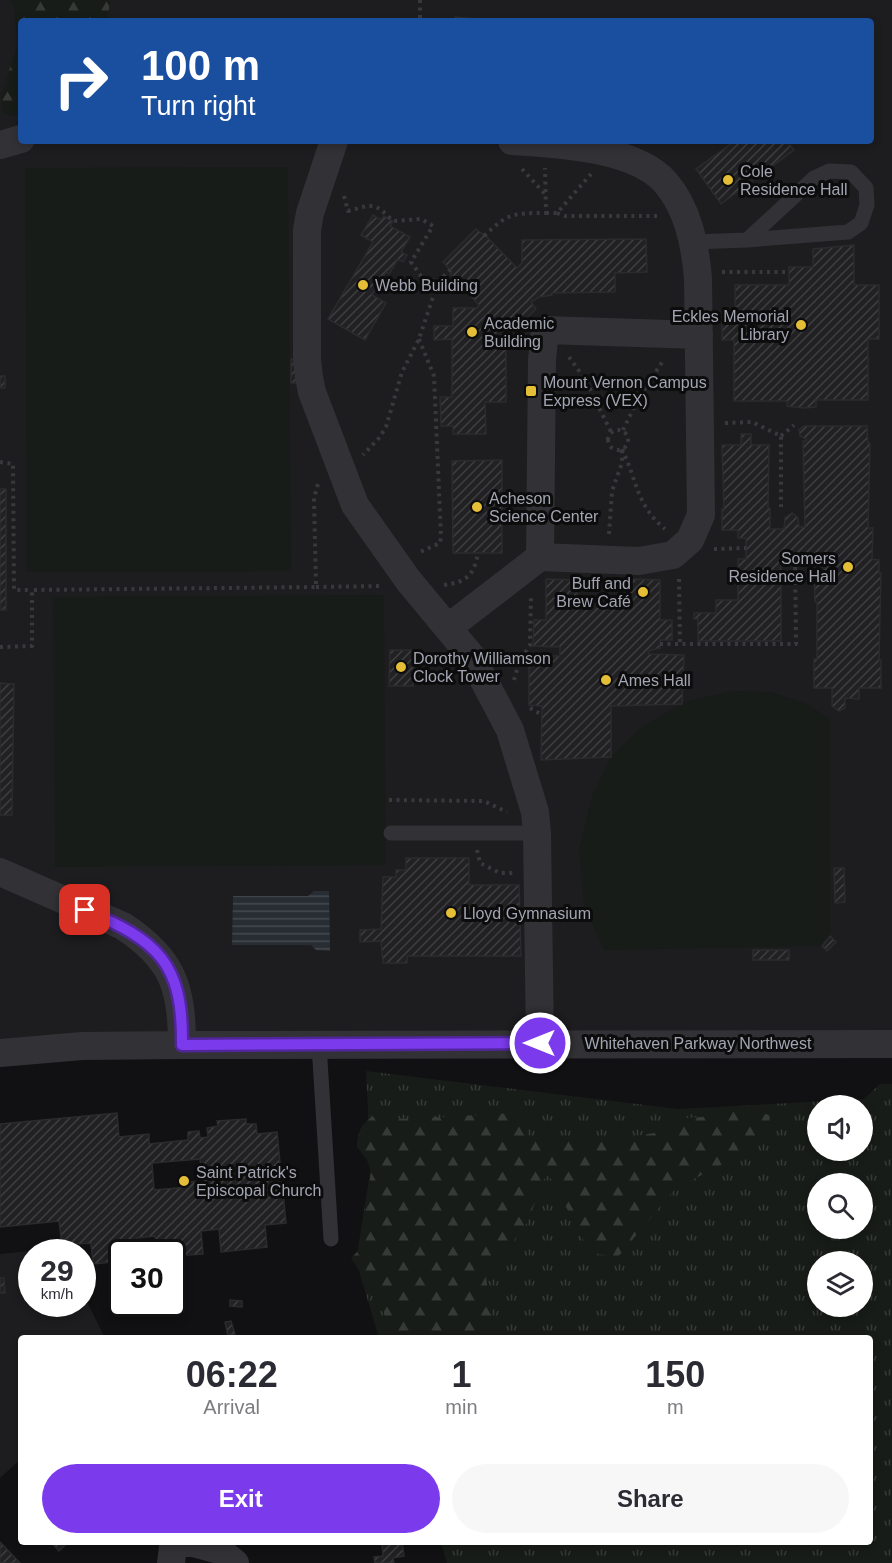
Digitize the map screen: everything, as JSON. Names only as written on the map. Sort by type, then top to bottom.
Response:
[{"type":"street","points":[[0,145],[18,140]]},
{"type":"street","points":[[333,144],[310,213],[308,230],[308,360],[312,392],[355,505],[408,580],[471,656],[510,730],[535,812],[540,1043]]},
{"type":"street","points":[[514,152],[542,144]]},
{"type":"street","points":[[448,627],[536,560],[639,561],[673,555],[690,540],[701,515],[697,271],[689,229],[675,195],[664,180],[648,168],[609,153],[551,144]]},
{"type":"street","points":[[536,560],[542,360],[545,330],[699,335]]},
{"type":"street","points":[[0,872],[123,926],[157,953],[168,970],[178,993],[182,1045]]},
{"type":"street","name":"Whitehaven Parkway Northwest","points":[[0,1053],[82,1046],[540,1043],[892,1044]]},
{"type":"street","points":[[179,1547],[219,1550],[235,1563]]},
{"type":"lane","points":[[689,229],[747,240],[848,232],[861,223],[867,205],[866,188],[852,172],[829,171],[814,178],[747,240]]},
{"type":"lane","points":[[391,833],[537,833]]},
{"type":"lane","points":[[319,1044],[331,1239]]},
{"type":"path","points":[[420,0],[420,18]]},
{"type":"path","points":[[545,144],[546,213]]},
{"type":"path","points":[[514,152],[546,195]]},
{"type":"path","points":[[556,213],[609,153]]},
{"type":"path","points":[[343,190],[348,211],[367,206],[378,207],[393,221],[421,219],[433,226],[411,262],[421,276],[438,282]]},
{"type":"path","points":[[484,236],[507,216],[515,213],[556,213],[565,216],[689,229]]},
{"type":"path","points":[[316,587],[314,498],[324,474],[365,454],[380,438],[386,427],[402,372],[419,339],[438,282],[450,270]]},
{"type":"path","points":[[697,271],[789,272]]},
{"type":"path","points":[[414,555],[440,543],[441,537],[434,376],[419,339]]},
{"type":"path","points":[[566,352],[585,379],[611,432],[608,441],[610,446],[616,450],[622,449]]},
{"type":"path","points":[[623,430],[639,397],[666,356]]},
{"type":"path","points":[[700,423],[752,422],[781,436]]},
{"type":"path","points":[[781,507],[781,436],[794,425]]},
{"type":"path","points":[[608,559],[612,491],[622,463],[622,449],[628,441],[628,435],[623,430],[617,429],[611,432]]},
{"type":"path","points":[[622,449],[645,508],[681,548],[680,644]]},
{"type":"path","points":[[0,462],[13,464],[14,590],[391,586]]},
{"type":"path","points":[[681,548],[746,548]]},
{"type":"path","points":[[441,585],[464,580],[475,569],[478,553]]},
{"type":"path","points":[[660,644],[796,644],[795,559]]},
{"type":"path","points":[[512,683],[519,663],[530,645],[536,560]]},
{"type":"path","points":[[0,647],[32,646],[32,590]]},
{"type":"path","points":[[389,800],[484,801],[507,812]]},
{"type":"path","points":[[477,848],[480,863],[500,873]]},
{"type":"shaded area","points":[[0,0],[892,0],[892,1044],[0,1055]]},
{"type":"shaded area","points":[[314,891],[329,891],[330,951],[316,950],[311,945],[232,945],[233,896],[308,896]]},
{"type":"shaded area","points":[[18,1252],[18,1317],[94,1317],[104,1335],[18,1335],[18,1462],[0,1478],[0,1254]]},
{"type":"green space","points":[[9,0],[110,0],[108,17],[112,18],[18,18],[18,44],[13,4]]},
{"type":"green space","points":[[18,44],[18,115],[12,116],[3,113],[1,95]]},
{"type":"green space","points":[[288,167],[291,571],[27,572],[25,168]]},
{"type":"green space","points":[[384,595],[386,865],[55,867],[53,597]]},
{"type":"green space","points":[[732,691],[770,692],[806,703],[829,719],[830,936],[822,946],[604,950],[584,906],[579,849],[592,796],[611,757],[643,726],[685,702]]},
{"type":"green space","points":[[366,1071],[678,1109],[807,1102],[807,1161],[873,1161],[873,1095],[868,1095],[880,1084],[892,1084],[892,1563],[447,1563],[442,1545],[873,1545],[873,1335],[378,1335],[356,1261],[371,1167]]},
{"type":"green space","points":[[736,1109],[770,1115],[769,1124],[764,1132],[734,1158],[675,1189],[617,1258],[590,1252],[549,1175],[544,1179],[527,1223],[486,1278],[496,1335],[391,1335],[382,1307],[351,1258],[358,1251],[371,1172],[367,1160],[357,1147],[358,1137],[362,1126],[372,1117],[403,1119],[515,1113],[523,1120],[527,1135],[534,1140],[618,1139],[660,1132],[683,1118],[702,1117]]},
{"type":"building","name":"Cole Residence Hall","points":[[731,144],[789,144],[794,150],[721,204],[696,169]]},
{"type":"building","name":"Webb Building","points":[[373,215],[381,220],[384,216],[393,221],[390,226],[410,237],[401,252],[407,255],[403,262],[398,259],[389,274],[386,272],[372,295],[386,303],[365,340],[328,319],[373,242],[361,235]]},
{"type":"building","name":"Academic Building","points":[[476,229],[517,268],[522,263],[522,240],[646,239],[647,272],[615,273],[615,292],[552,293],[552,295],[539,297],[531,302],[536,309],[521,323],[515,317],[508,337],[506,337],[506,402],[485,402],[486,434],[453,434],[453,426],[441,426],[440,397],[452,397],[452,339],[434,340],[434,326],[453,326],[453,308],[477,308],[479,305],[450,274],[452,272],[443,262]]},
{"type":"building","name":"Eckles Memorial Library","points":[[854,245],[854,285],[879,285],[879,339],[868,339],[868,400],[816,400],[816,407],[804,408],[787,406],[787,401],[734,401],[734,340],[722,340],[722,311],[735,311],[735,285],[789,285],[789,267],[813,267],[813,249]]},
{"type":"building","points":[[291,359],[298,359],[298,383],[291,383]]},
{"type":"building","points":[[0,376],[5,376],[5,388],[0,388]]},
{"type":"building","name":"Somers Residence Hall","points":[[804,426],[867,426],[868,443],[870,443],[868,528],[873,528],[872,559],[879,560],[879,573],[881,573],[879,660],[881,660],[881,688],[859,688],[859,699],[845,698],[845,708],[839,711],[832,706],[832,688],[814,688],[814,659],[817,659],[817,602],[815,602],[814,573],[816,573],[816,559],[784,559],[784,562],[781,562],[781,641],[698,641],[698,619],[694,619],[694,613],[716,613],[716,600],[738,600],[738,559],[746,559],[746,538],[738,538],[738,530],[722,530],[722,509],[724,509],[722,445],[741,445],[741,434],[751,434],[751,445],[769,445],[770,529],[784,529],[785,518],[792,513],[798,518],[799,527],[805,527],[803,441],[806,439],[800,436],[799,430]]},
{"type":"building","name":"Acheson Science Center","points":[[502,460],[502,553],[453,553],[452,461]]},
{"type":"building","points":[[0,489],[6,489],[6,610],[0,610]]},
{"type":"building","name":"Ames Hall","points":[[546,579],[577,580],[577,603],[629,603],[629,579],[660,580],[660,620],[672,620],[672,640],[660,640],[660,648],[648,651],[649,654],[684,655],[682,704],[611,706],[611,757],[541,760],[542,706],[529,705],[529,656],[560,656],[560,647],[533,646],[534,620],[546,620]]},
{"type":"building","name":"Dorothy Williamson Clock Tower","points":[[390,650],[414,650],[413,686],[389,686]]},
{"type":"building","points":[[0,683],[14,684],[12,815],[0,815]]},
{"type":"building","name":"Lloyd Gymnasium","points":[[406,858],[469,858],[469,885],[519,885],[521,956],[407,956],[407,963],[383,963],[381,941],[360,942],[360,930],[381,929],[383,877],[396,877],[396,870],[406,870]]},
{"type":"building","points":[[834,868],[844,868],[845,902],[835,903]]},
{"type":"building","points":[[830,936],[836,942],[827,951],[822,946]]},
{"type":"building","points":[[753,950],[789,950],[789,960],[753,960]]},
{"type":"building","points":[[117,1113],[119,1137],[149,1134],[149,1144],[188,1140],[188,1132],[199,1131],[200,1138],[208,1137],[207,1128],[218,1126],[217,1121],[246,1119],[246,1124],[256,1124],[257,1134],[277,1132],[286,1223],[265,1225],[267,1247],[221,1252],[219,1229],[201,1231],[203,1254],[186,1255],[186,1239],[155,1239],[155,1236],[137,1239],[108,1239],[108,1262],[96,1264],[96,1239],[61,1239],[59,1221],[0,1227],[0,1124]],"holes":[[[200,1159],[202,1181],[188,1182],[189,1187],[154,1190],[152,1163]]]},
{"type":"building","points":[[0,1278],[4,1278],[5,1293],[0,1293]]},
{"type":"building","points":[[230,1300],[242,1301],[242,1307],[230,1306]]},
{"type":"building","points":[[231,1321],[235,1334],[228,1335],[225,1322]]},
{"type":"building","points":[[0,1542],[20,1563],[0,1563]]},
{"type":"building","points":[[54,1545],[65,1545],[59,1551]]},
{"type":"building","points":[[382,1545],[402,1545],[404,1556],[393,1558],[394,1563],[375,1563],[374,1557],[383,1556]]},
{"type":"place","name":"Cole Residence Hall","points":[[728,180]]},
{"type":"place","name":"Webb Building","points":[[363,285]]},
{"type":"place","name":"Eckles Memorial Library","points":[[801,325]]},
{"type":"place","name":"Academic Building","points":[[472,332]]},
{"type":"place","name":"Mount Vernon Campus Express (VEX)","points":[[531,391]]},
{"type":"place","name":"Acheson Science Center","points":[[477,507]]},
{"type":"place","name":"Somers Residence Hall","points":[[848,567]]},
{"type":"place","name":"Buff and Brew Café","points":[[643,592]]},
{"type":"place","name":"Dorothy Williamson Clock Tower","points":[[401,667]]},
{"type":"place","name":"Ames Hall","points":[[606,680]]},
{"type":"place","name":"Lloyd Gymnasium","points":[[451,913]]},
{"type":"place","name":"Saint Patrick's Episcopal Church","points":[[184,1181]]},
{"type":"route","points":[[85,910],[123,926],[157,953],[176,985],[180,1001],[182,1045],[540,1043]]}]
